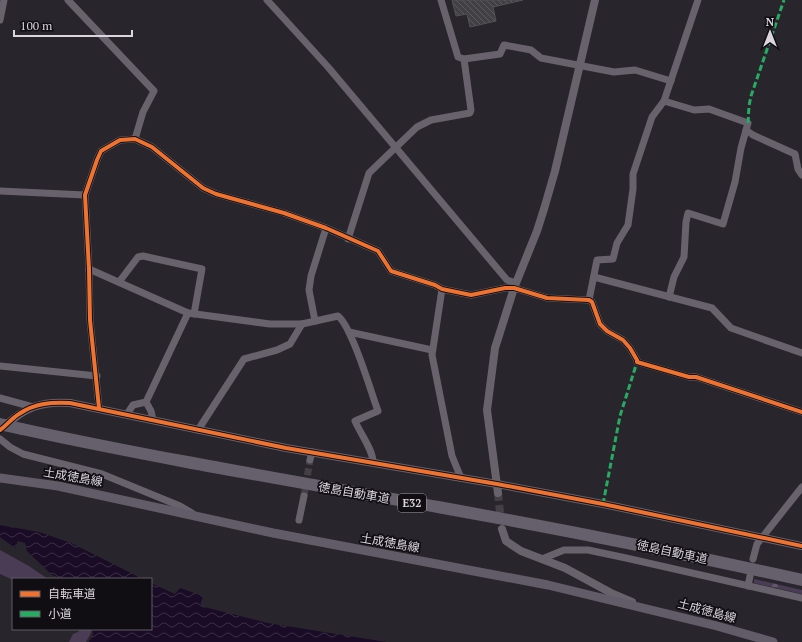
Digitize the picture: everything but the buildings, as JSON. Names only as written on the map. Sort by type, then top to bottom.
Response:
[{"type":"highway","name":"徳島自動車道","points":[[0,424],[138,454],[560,530],[802,580]]},
{"type":"main road","name":"土成徳島線","points":[[0,478],[58,486],[344,548],[417,560],[548,585],[717,626],[773,642]]},
{"type":"street","points":[[0,20],[4,0]]},
{"type":"street","points":[[68,0],[154,91],[143,112],[135,139]]},
{"type":"street","points":[[267,0],[328,68],[508,280],[515,286],[524,292],[547,298],[589,300],[592,302],[600,324],[607,331],[623,340],[634,354],[637,362],[696,378],[802,412]]},
{"type":"street","points":[[441,0],[458,57],[464,59],[500,54],[504,45],[531,50],[541,58],[614,72],[635,70],[671,81]]},
{"type":"street","points":[[498,493],[487,410],[495,348],[515,286],[537,231],[544,208],[595,0]]},
{"type":"street","points":[[589,300],[597,260],[613,259],[617,244],[628,224],[633,189],[633,174],[652,117],[664,101],[698,0]]},
{"type":"street","points":[[348,239],[369,173],[418,127],[431,120],[470,113],[472,110],[464,59]]},
{"type":"street","points":[[664,101],[694,110],[709,109],[748,123],[741,148],[735,182],[723,224],[688,213],[684,257],[674,277],[669,297]]},
{"type":"street","points":[[746,130],[753,135],[795,154],[798,169],[802,175]]},
{"type":"street","points":[[99,408],[97,376],[90,320],[85,195],[101,151],[120,140],[135,139],[152,146],[203,188],[216,194],[284,213],[326,228],[378,251],[391,272],[435,285],[442,289],[472,295],[515,286]]},
{"type":"street","points":[[0,190],[85,195]]},
{"type":"street","points":[[315,321],[309,290],[311,276],[326,228]]},
{"type":"street","points":[[119,282],[138,257],[143,256],[202,269],[191,314],[146,402],[133,405],[127,414]]},
{"type":"street","points":[[89,269],[191,314],[270,324],[302,324],[338,316],[342,318],[349,332],[378,411],[355,421],[373,458],[372,462]]},
{"type":"street","points":[[594,277],[712,308],[731,328],[802,353]]},
{"type":"street","points":[[442,289],[432,350],[452,456],[461,478]]},
{"type":"street","points":[[198,430],[244,359],[277,350],[290,344],[302,324]]},
{"type":"street","points":[[349,332],[432,350]]},
{"type":"street","points":[[0,366],[97,376]]},
{"type":"street","points":[[0,398],[33,406]]},
{"type":"street","points":[[0,430],[19,414],[33,406],[51,402],[61,402],[99,408],[286,448],[311,456],[372,462],[498,484],[802,546]]},
{"type":"street","points":[[146,402],[151,411],[153,420]]},
{"type":"street","points":[[0,439],[10,447],[23,454],[102,474],[180,506],[195,516]]},
{"type":"street","points":[[753,559],[757,544],[802,487]]},
{"type":"street","points":[[300,520],[304,496]]},
{"type":"street","points":[[502,529],[506,541],[512,546],[565,568],[613,594],[641,607]]},
{"type":"street","points":[[542,559],[564,550],[588,550],[802,598]]},
{"type":"street","points":[[748,586],[750,576]]},
{"type":"green space","points":[[0,550],[29,566],[47,578],[12,578],[12,580],[0,574]]},
{"type":"green space","points":[[754,579],[802,590],[802,594],[754,583]]},
{"type":"green space","points":[[79,630],[91,630],[86,642],[69,642],[73,634]]},
{"type":"water","points":[[0,525],[39,532],[71,543],[141,578],[62,578],[52,575],[27,551],[25,543],[18,541],[15,548],[0,537]]},
{"type":"water","points":[[152,583],[175,594],[180,588],[203,596],[200,606],[268,623],[386,642],[89,642],[93,635],[93,630],[152,630]]},
{"type":"tunnel","points":[[304,496],[310,460]]},
{"type":"tunnel","points":[[498,493],[501,522]]},
{"type":"marked path","points":[[748,123],[751,96],[784,0]]},
{"type":"marked path","points":[[603,504],[620,416],[637,362]]},
{"type":"cycle path","points":[[99,408],[90,320],[85,195],[101,151],[120,140],[135,139],[152,147],[203,188],[216,194],[284,213],[326,228],[378,251],[391,271],[435,285],[442,289],[471,295],[505,288],[514,288],[547,298],[589,300],[592,302],[600,324],[607,331],[623,340],[630,348],[637,362],[689,377],[696,377],[802,412]]},
{"type":"cycle path","points":[[0,430],[16,416],[37,405],[50,403],[70,403],[286,448],[497,484],[603,504],[802,546]]}]
